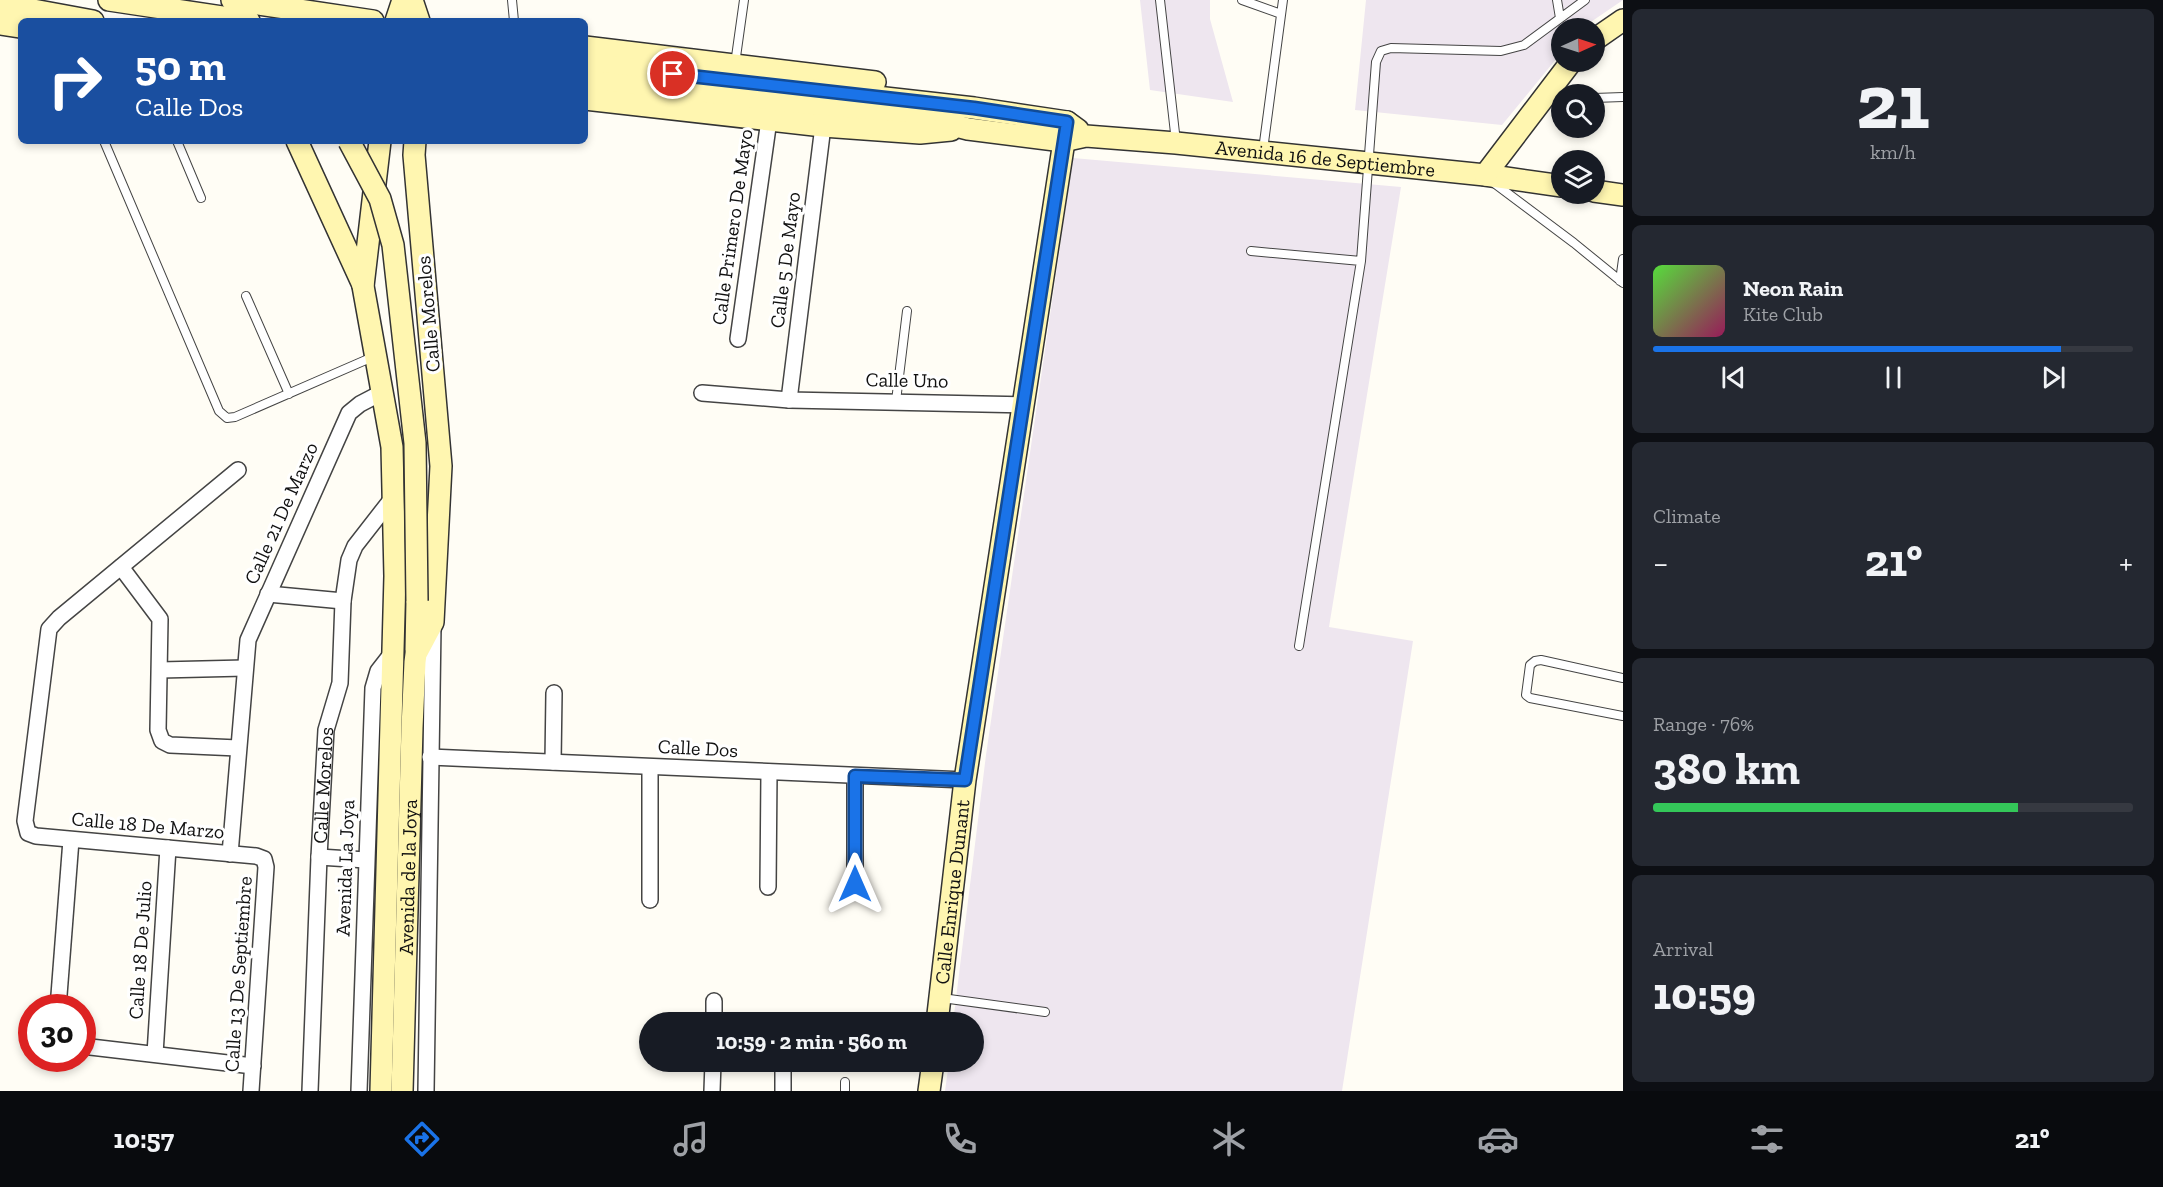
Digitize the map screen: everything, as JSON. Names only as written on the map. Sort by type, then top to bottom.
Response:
[{"type":"main road","points":[[232,0],[313,6],[337,18]]},
{"type":"main road","points":[[397,18],[403,0]]},
{"type":"main road","points":[[412,0],[418,18]]},
{"type":"main road","points":[[117,1],[160,18]]},
{"type":"main road","points":[[117,1],[229,18]]},
{"type":"main road","points":[[0,4],[77,18]]},
{"type":"main road","points":[[1605,32],[1623,20]]},
{"type":"main road","points":[[0,24],[18,27]]},
{"type":"main road","points":[[588,47],[929,89],[974,108]]},
{"type":"main road","points":[[588,63],[974,108],[1065,131]]},
{"type":"main road","points":[[1485,175],[1546,99],[1564,72]]},
{"type":"main road","points":[[588,81],[925,118],[968,129]]},
{"type":"main road","points":[[588,99],[823,126],[920,133],[968,129],[1065,131]]},
{"type":"main road","name":"Avenida 16 de Septiembre","points":[[1065,131],[1086,136],[1485,175],[1551,184]]},
{"type":"main road","name":"Calle Enrique Dunant","points":[[938,1012],[965,780],[1065,131]]},
{"type":"main road","points":[[298,144],[363,286],[383,392],[392,447],[394,496],[395,576],[392,658]]},
{"type":"main road","name":"Avenida de la Joya","points":[[351,144],[380,200],[393,245],[415,443],[416,658],[411,728],[402,1091]]},
{"type":"main road","points":[[363,286],[380,144]]},
{"type":"main road","name":"Calle Morelos","points":[[416,658],[433,622],[441,466],[417,146]]},
{"type":"main road","points":[[1605,193],[1623,195]]},
{"type":"main road","name":"Avenida de la Joya","points":[[381,1091],[392,658]]},
{"type":"main road","points":[[929,1091],[932,1072]]},
{"type":"street","name":"Calle Primero De Mayo","points":[[738,339],[769,120]]},
{"type":"street","name":"Calle 5 De Mayo","points":[[789,400],[823,126]]},
{"type":"street","name":"Calle 21 De Marzo","points":[[230,854],[248,639],[349,413],[360,404],[383,392]]},
{"type":"street","name":"Calle Uno","points":[[702,393],[789,400],[896,400],[1024,405]]},
{"type":"street","points":[[238,470],[121,567],[160,619],[158,730],[162,741],[170,745],[238,748]]},
{"type":"street","name":"Calle Morelos","points":[[310,1091],[326,730],[340,683],[343,602],[349,560],[355,546],[394,496]]},
{"type":"street","name":"Calle 18 De Marzo","points":[[121,567],[59,618],[49,629],[25,821],[28,833],[71,840],[256,856],[264,860]]},
{"type":"street","points":[[268,594],[343,602]]},
{"type":"street","points":[[426,1091],[433,622]]},
{"type":"street","name":"Avenida La Joya","points":[[359,1091],[373,688],[378,671],[392,658]]},
{"type":"street","points":[[160,670],[245,668]]},
{"type":"street","points":[[552,762],[554,693]]},
{"type":"street","name":"Calle Dos","points":[[430,758],[965,780]]},
{"type":"street","points":[[650,767],[650,900]]},
{"type":"street","points":[[768,887],[769,772]]},
{"type":"street","points":[[855,776],[855,884]]},
{"type":"street","points":[[59,994],[71,840]]},
{"type":"street","name":"Calle 18 De Julio","points":[[154,1054],[168,848]]},
{"type":"street","points":[[319,857],[366,860]]},
{"type":"street","name":"Calle 13 De Septiembre","points":[[251,1091],[267,867],[264,860]]},
{"type":"street","points":[[714,1000],[714,1012]]},
{"type":"street","points":[[96,1048],[253,1066]]},
{"type":"street","points":[[712,1091],[713,1072]]},
{"type":"street","points":[[783,1072],[783,1091]]},
{"type":"lane","points":[[513,0],[514,18]]},
{"type":"lane","points":[[735,65],[744,0]]},
{"type":"lane","points":[[1160,0],[1176,143]]},
{"type":"lane","points":[[1242,0],[1281,14]]},
{"type":"lane","points":[[1263,152],[1283,0]]},
{"type":"lane","points":[[1557,0],[1560,18],[1585,0]]},
{"type":"lane","points":[[1299,646],[1361,261],[1376,62],[1381,51],[1391,48],[1501,51],[1514,49],[1524,45],[1551,25]]},
{"type":"lane","points":[[1605,98],[1623,97]]},
{"type":"lane","points":[[105,144],[219,411],[227,418],[235,417],[376,356]]},
{"type":"lane","points":[[178,144],[201,198]]},
{"type":"lane","points":[[1485,175],[1622,282]]},
{"type":"lane","points":[[1251,252],[1361,261]]},
{"type":"lane","points":[[1622,282],[1623,259]]},
{"type":"lane","points":[[246,296],[289,394]]},
{"type":"lane","points":[[896,400],[907,311]]},
{"type":"lane","points":[[1623,678],[1541,660],[1530,665],[1526,688],[1526,695],[1530,698],[1623,717]]},
{"type":"lane","points":[[940,998],[1045,1012]]},
{"type":"shaded area","points":[[1140,0],[1210,0],[1210,19],[1233,102],[1150,90]]},
{"type":"shaded area","points":[[1366,0],[1623,0],[1597,18],[1551,18],[1551,65],[1502,125],[1355,110]]},
{"type":"shaded area","points":[[1073,158],[1401,187],[1329,627],[1413,641],[1342,1091],[945,1091],[948,1072],[984,1072],[984,1012],[954,1012],[986,755]]},
{"type":"route","points":[[673,74],[974,108],[1067,122],[965,780],[855,776],[855,884]]}]
